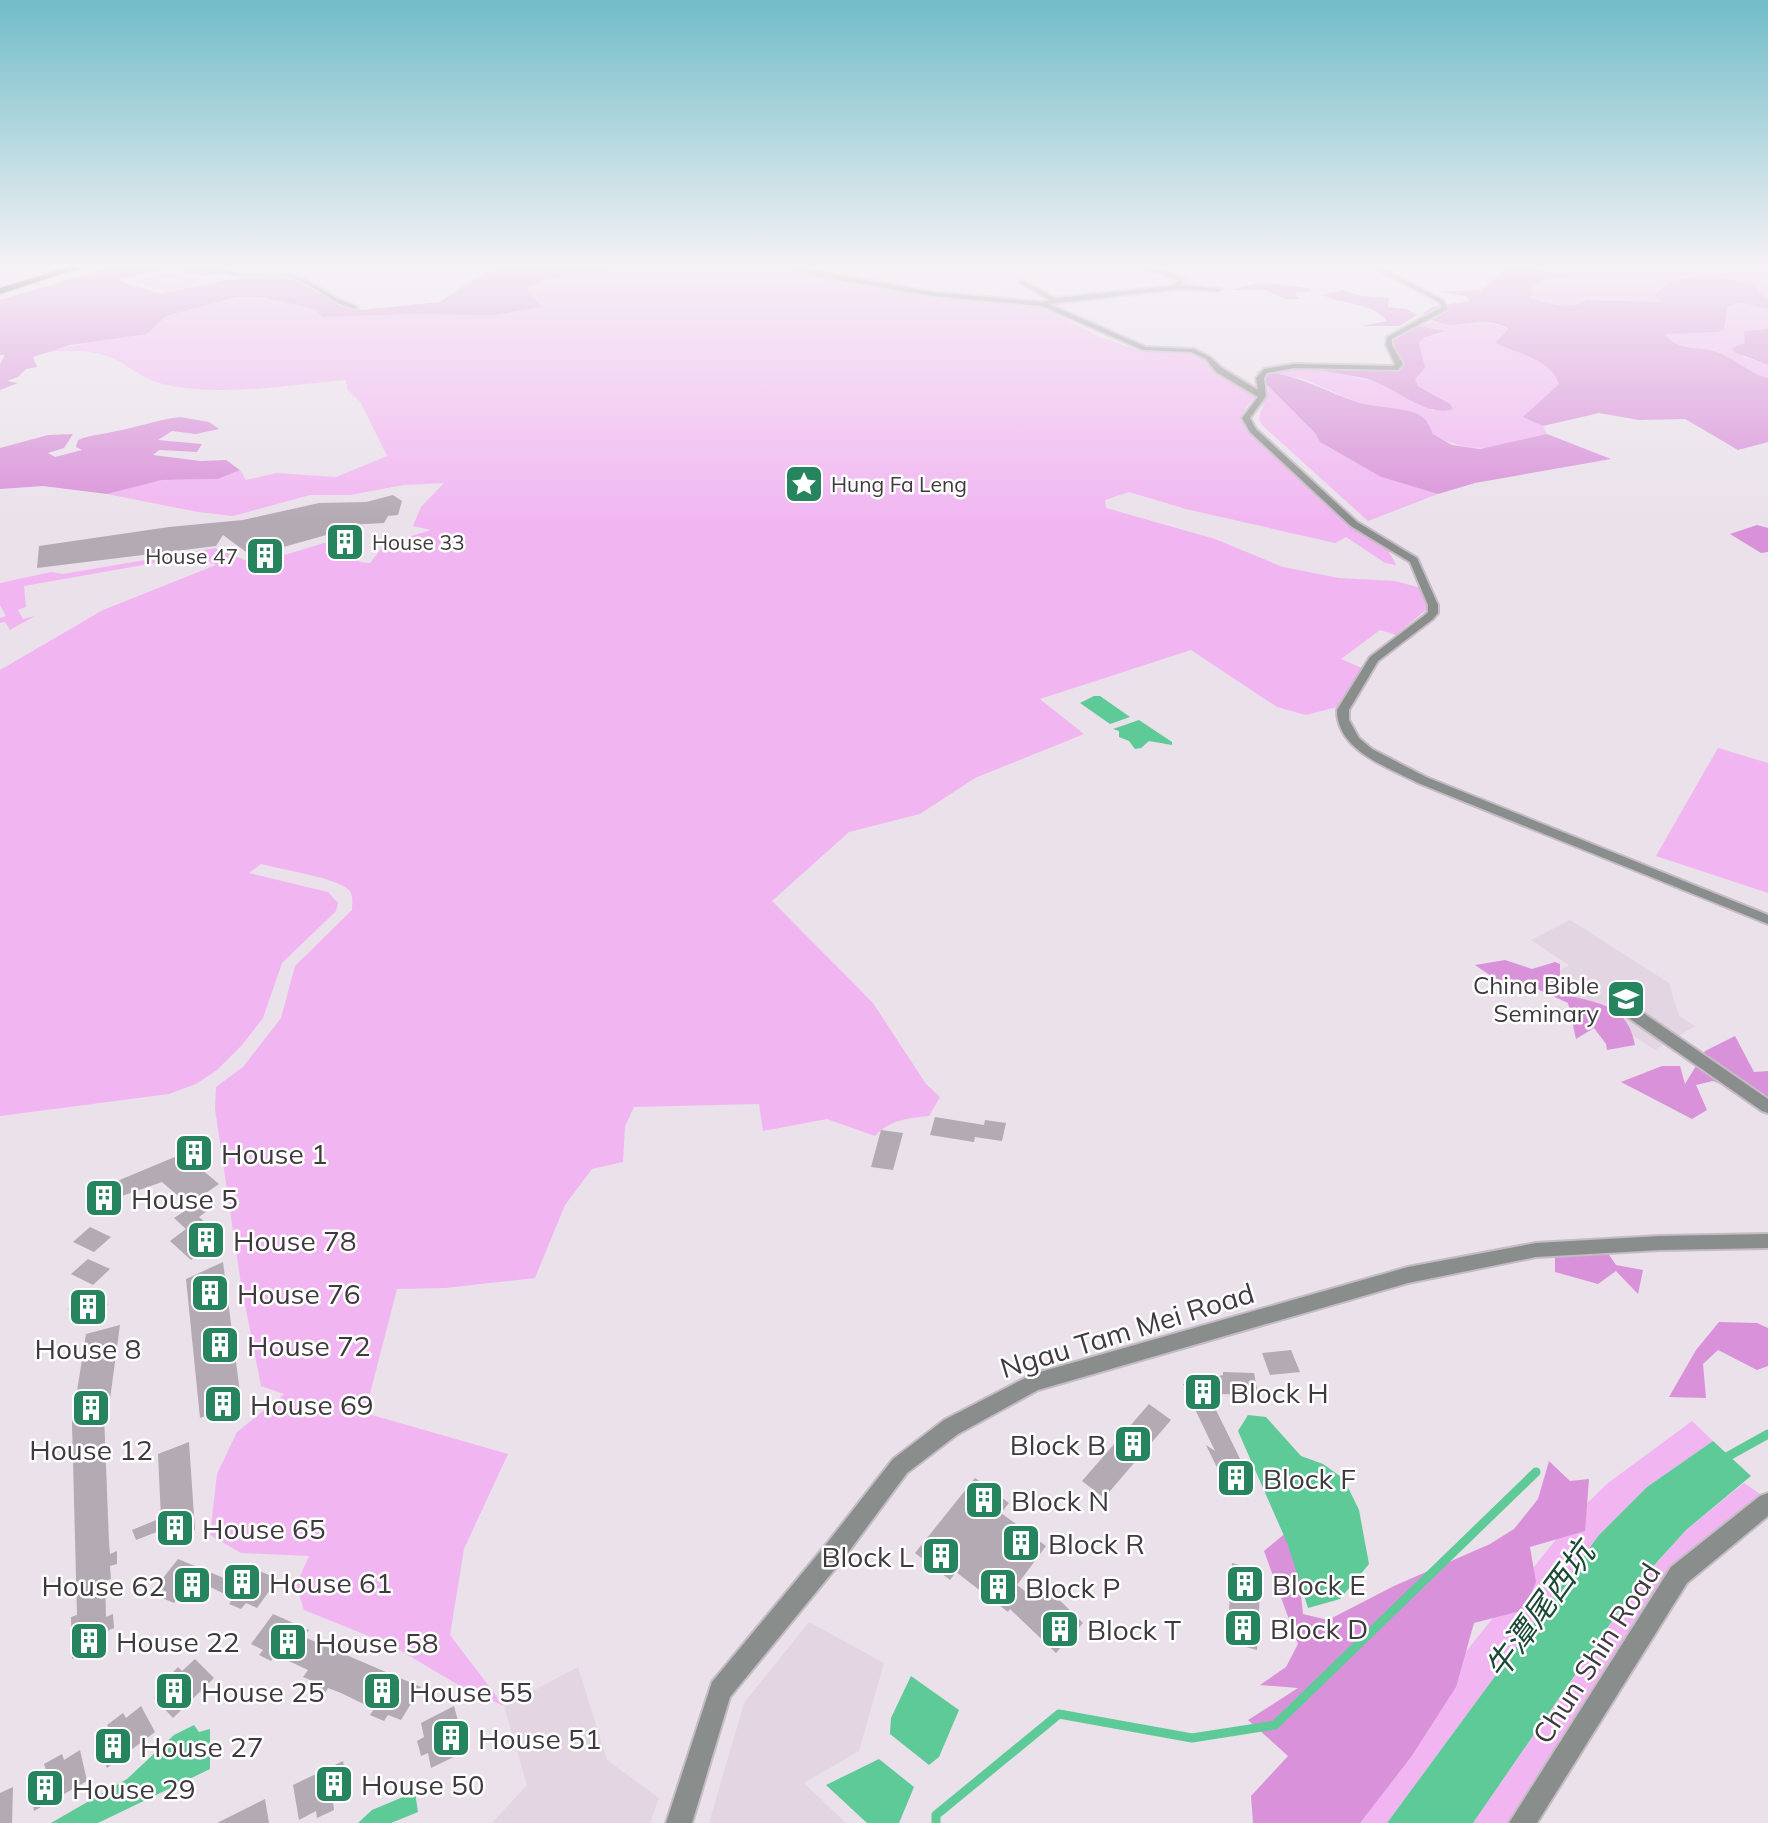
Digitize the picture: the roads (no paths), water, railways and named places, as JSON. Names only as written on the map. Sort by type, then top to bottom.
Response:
[{"type":"street","points":[[1194,351],[1262,396]]},
{"type":"street","points":[[1392,351],[1399,364],[1395,368],[1301,366],[1269,369],[1260,376],[1262,396],[1247,416],[1251,428],[1354,524],[1414,560],[1433,606],[1433,613],[1429,617],[1368,666],[1343,709],[1343,720],[1354,740],[1368,752],[1422,780],[1768,920]]},
{"type":"street","points":[[1632,1012],[1768,1107]]},
{"type":"street","name":"Ngau Tam Mei Road","points":[[679,1823],[720,1690],[900,1466],[977,1410],[1033,1383],[1408,1275],[1536,1250],[1660,1243],[1768,1241]]},
{"type":"street","name":"Chun Shin Road","points":[[1522,1823],[1679,1575],[1768,1503]]},
{"type":"waterway","name":"牛潭尾西坑","points":[[1725,1458],[1768,1434]]},
{"type":"waterway","points":[[936,1823],[936,1815],[1059,1714],[1192,1738],[1275,1725],[1536,1472]]},
{"type":"place","name":"Hung Fa Leng","points":[[804,484]]},
{"type":"place","name":"House 33","points":[[345,542]]},
{"type":"place","name":"House 47","points":[[265,556]]},
{"type":"place","name":"China Bible Seminary","points":[[1626,999]]},
{"type":"place","name":"House 1","points":[[194,1153]]},
{"type":"place","name":"House 5","points":[[104,1198]]},
{"type":"place","name":"House 78","points":[[206,1240]]},
{"type":"place","name":"House 76","points":[[210,1293]]},
{"type":"place","name":"House 8","points":[[88,1307]]},
{"type":"place","name":"House 72","points":[[220,1345]]},
{"type":"place","name":"Block H","points":[[1203,1392]]},
{"type":"place","name":"House 69","points":[[223,1404]]},
{"type":"place","name":"House 12","points":[[91,1408]]},
{"type":"place","name":"Block B","points":[[1133,1444]]},
{"type":"place","name":"Block F","points":[[1236,1478]]},
{"type":"place","name":"Block N","points":[[984,1500]]},
{"type":"place","name":"House 65","points":[[175,1528]]},
{"type":"place","name":"Block R","points":[[1021,1543]]},
{"type":"place","name":"Block L","points":[[941,1556]]},
{"type":"place","name":"House 61","points":[[242,1582]]},
{"type":"place","name":"Block E","points":[[1245,1584]]},
{"type":"place","name":"House 62","points":[[192,1585]]},
{"type":"place","name":"Block P","points":[[998,1587]]},
{"type":"place","name":"Block D","points":[[1243,1628]]},
{"type":"place","name":"Block T","points":[[1060,1629]]},
{"type":"place","name":"House 22","points":[[89,1641]]},
{"type":"place","name":"House 58","points":[[288,1642]]},
{"type":"place","name":"House 25","points":[[174,1691]]},
{"type":"place","name":"House 55","points":[[382,1691]]},
{"type":"place","name":"House 51","points":[[451,1738]]},
{"type":"place","name":"House 27","points":[[113,1746]]},
{"type":"place","name":"House 50","points":[[334,1784]]},
{"type":"place","name":"House 29","points":[[45,1788]]}]
